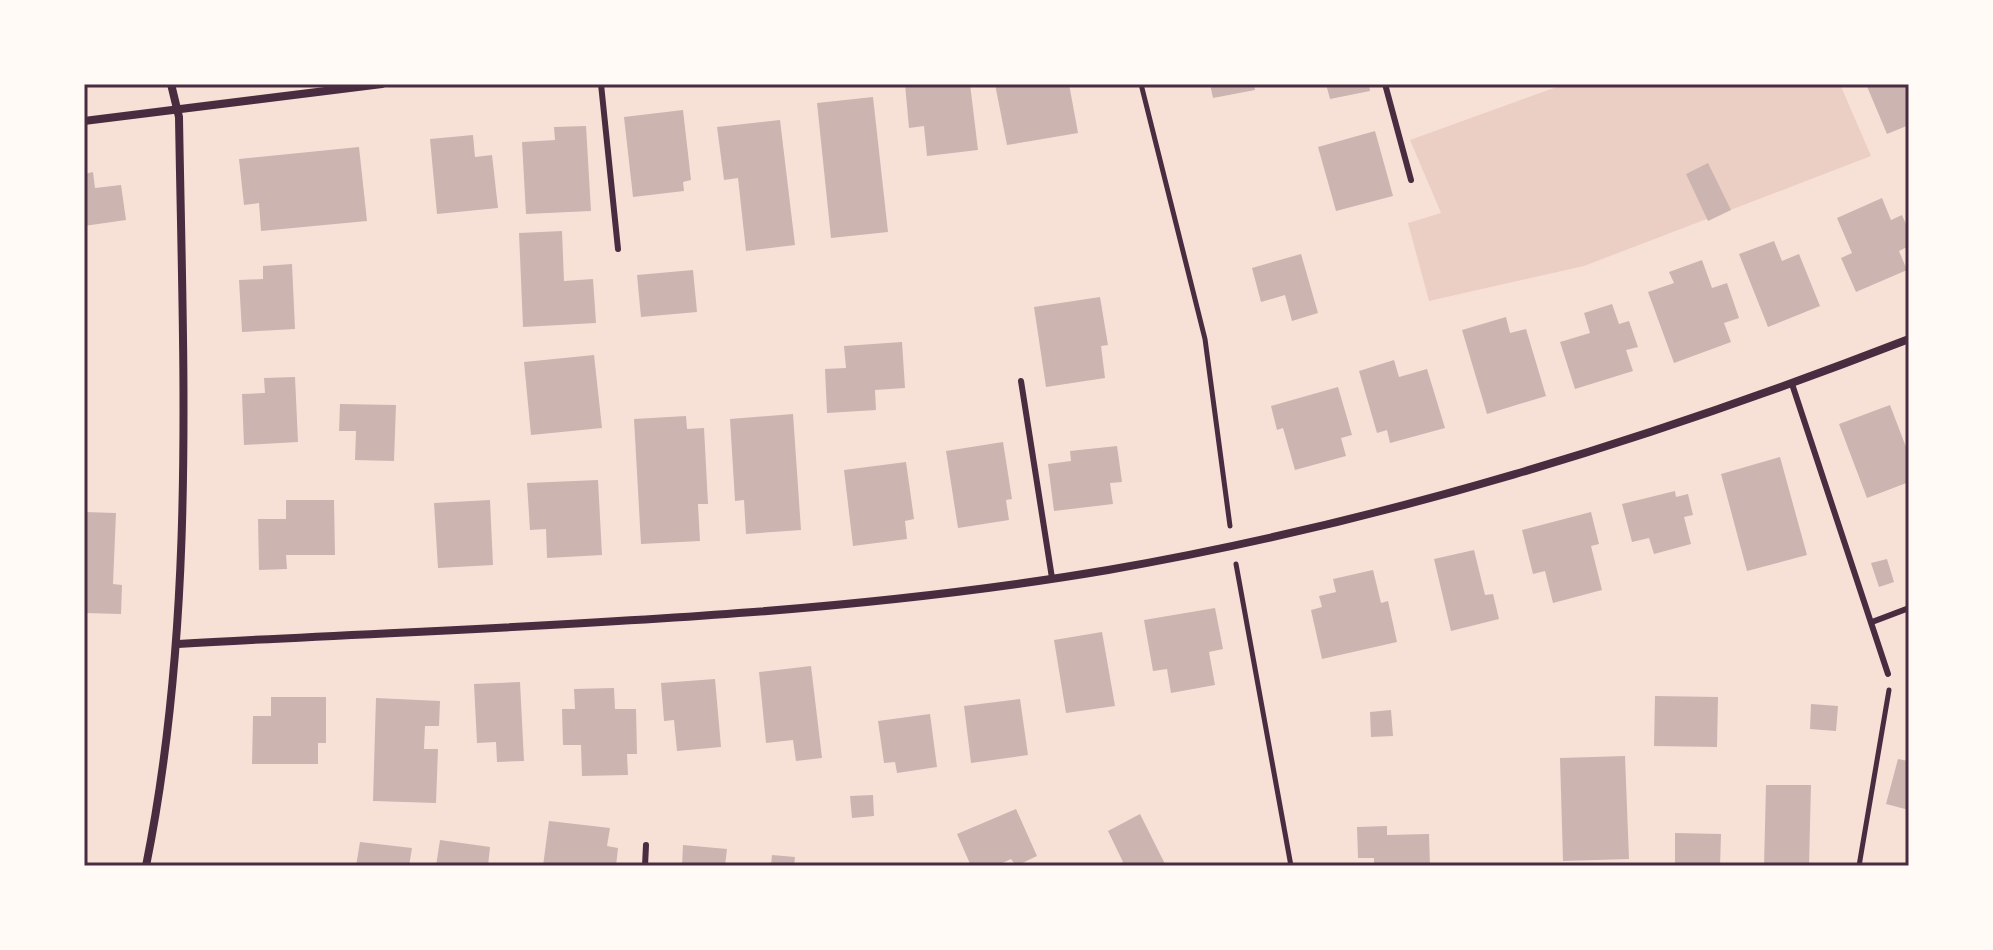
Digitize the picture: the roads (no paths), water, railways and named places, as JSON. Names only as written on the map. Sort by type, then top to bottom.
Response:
[{"type":"street","points":[[146,866],[163,776],[178,644],[185,456],[177,109],[171,84]]},
{"type":"street","points":[[84,121],[382,84]]},
{"type":"street","points":[[178,644],[778,609],[1052,578],[1232,546],[1439,498],[1562,462],[1792,384],[1909,339]]},
{"type":"lane","points":[[601,84],[618,249]]},
{"type":"lane","points":[[1385,84],[1411,180]]},
{"type":"lane","points":[[1021,381],[1052,578]]},
{"type":"lane","points":[[1792,384],[1888,674]]},
{"type":"lane","points":[[1872,622],[1909,608]]},
{"type":"lane","points":[[645,866],[646,845]]}]
